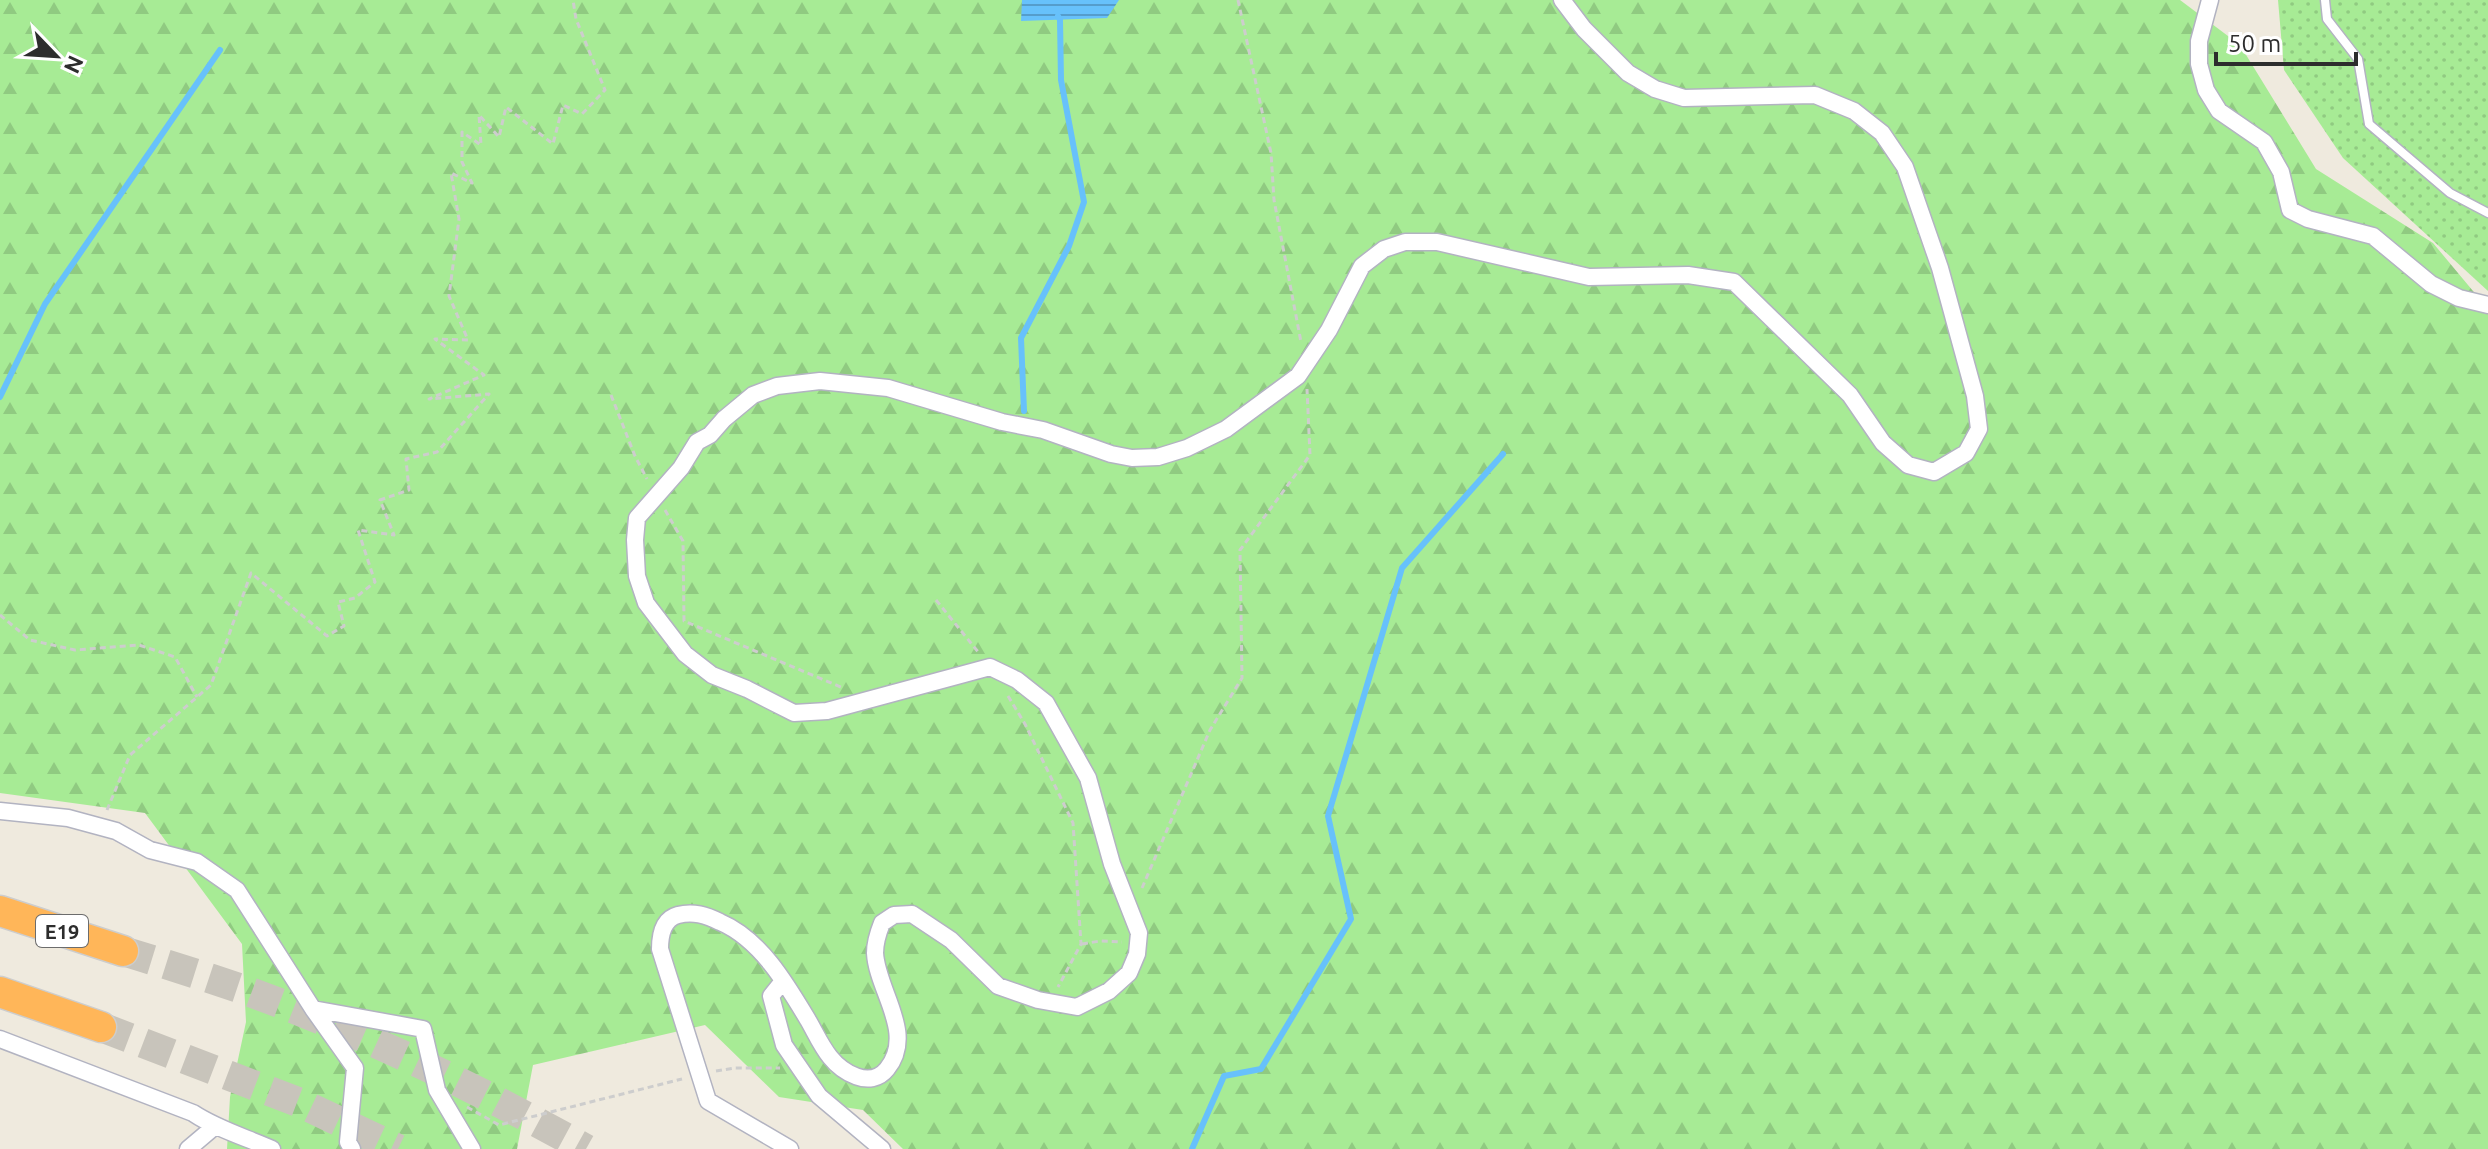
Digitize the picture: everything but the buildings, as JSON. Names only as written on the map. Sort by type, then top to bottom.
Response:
[{"type":"highway","name":"E19","points":[[0,911],[123,951]]},
{"type":"highway","points":[[0,992],[101,1027]]},
{"type":"street","points":[[790,1149],[708,1101],[660,949],[660,939],[668,920],[675,915],[700,914],[727,925],[748,939],[783,981],[828,1056],[854,1077],[864,1079],[882,1074],[888,1068],[898,1043],[895,1021],[875,953],[882,923],[894,915],[912,914],[926,922],[951,940],[998,986],[1038,1000],[1077,1007],[1109,991],[1129,973],[1137,954],[1139,933],[1112,864],[1088,778],[1046,703],[1017,680],[990,667],[827,711],[794,713],[712,675],[685,654],[646,603],[637,576],[637,518],[681,468],[697,442],[710,435],[753,395],[777,386],[820,381],[888,388],[1002,422],[1043,430],[1111,454],[1132,458],[1158,457],[1187,448],[1226,429],[1298,376],[1329,330],[1362,266],[1384,249],[1405,242],[1437,242],[1589,277],[1688,275],[1734,282],[1850,395],[1883,443],[1908,465],[1934,472],[1966,453],[1979,429],[1975,396],[1959,334],[1905,167],[1882,133],[1854,111],[1815,95],[1684,98],[1655,89],[1628,73],[1584,29],[1562,0]]},
{"type":"street","points":[[2210,0],[2199,41],[2199,64],[2206,90],[2219,111],[2264,142],[2281,172],[2290,210],[2308,219],[2373,236],[2431,284],[2459,298],[2488,305]]},
{"type":"street","points":[[0,811],[68,818],[116,831],[150,850],[197,862],[237,890],[313,1009],[355,1068],[348,1142],[352,1149]]},
{"type":"street","points":[[783,981],[771,996],[784,1045],[819,1096],[882,1149]]},
{"type":"street","points":[[313,1009],[423,1029],[437,1090],[472,1149]]},
{"type":"street","points":[[0,1039],[193,1113],[214,1127],[230,1130],[272,1149]]},
{"type":"street","points":[[188,1149],[214,1127]]},
{"type":"lane","points":[[2325,0],[2327,19],[2358,59],[2369,124],[2450,193],[2488,213]]},
{"type":"path","points":[[100,826],[130,755],[211,685],[251,573],[327,636],[344,626],[338,602],[355,598],[375,582],[358,530],[394,535],[380,500],[409,490],[406,459],[437,452],[489,394],[429,399],[484,375],[435,339],[468,340],[449,296],[459,219],[451,173],[472,183],[462,162],[462,132],[481,145],[479,115],[499,137],[506,107],[553,144],[563,105],[582,114],[605,90],[576,19],[573,0]]},
{"type":"path","points":[[1131,912],[1210,730],[1242,678],[1240,550],[1310,455],[1306,364],[1274,200],[1271,153],[1238,0]]},
{"type":"path","points":[[611,395],[635,456],[683,541],[684,621],[869,699]]},
{"type":"path","points":[[936,600],[990,667],[1025,724],[1073,823],[1081,944],[1051,1000]]},
{"type":"path","points":[[0,615],[30,640],[75,650],[139,645],[175,657],[197,697]]},
{"type":"path","points":[[1081,944],[1138,942]]},
{"type":"path","points":[[437,1090],[499,1125],[619,1097],[699,1074],[735,1068],[800,1068]]},
{"type":"green space","points":[[0,0],[2180,0],[2240,45],[2316,169],[2433,243],[2488,309],[2488,1149],[903,1149],[863,1110],[779,1097],[705,1025],[533,1065],[517,1149],[227,1149],[230,1097],[246,1022],[242,944],[145,813],[0,793]]},
{"type":"green space","points":[[2278,0],[2488,0],[2488,291],[2343,158],[2284,70]]},
{"type":"water","points":[[1022,0],[1119,0],[1107,18],[1021,21]]},
{"type":"waterway","points":[[1024,411],[1021,338],[1069,246],[1084,202],[1061,80],[1058,16]]},
{"type":"waterway","points":[[0,397],[45,304],[220,50]]},
{"type":"waterway","points":[[1192,1149],[1224,1076],[1261,1069],[1351,919],[1328,816],[1402,568],[1503,454]]},
{"type":"tunnel","points":[[123,951],[239,988],[372,1041],[459,1082],[586,1149]]},
{"type":"tunnel","points":[[101,1027],[298,1102],[398,1149]]}]
